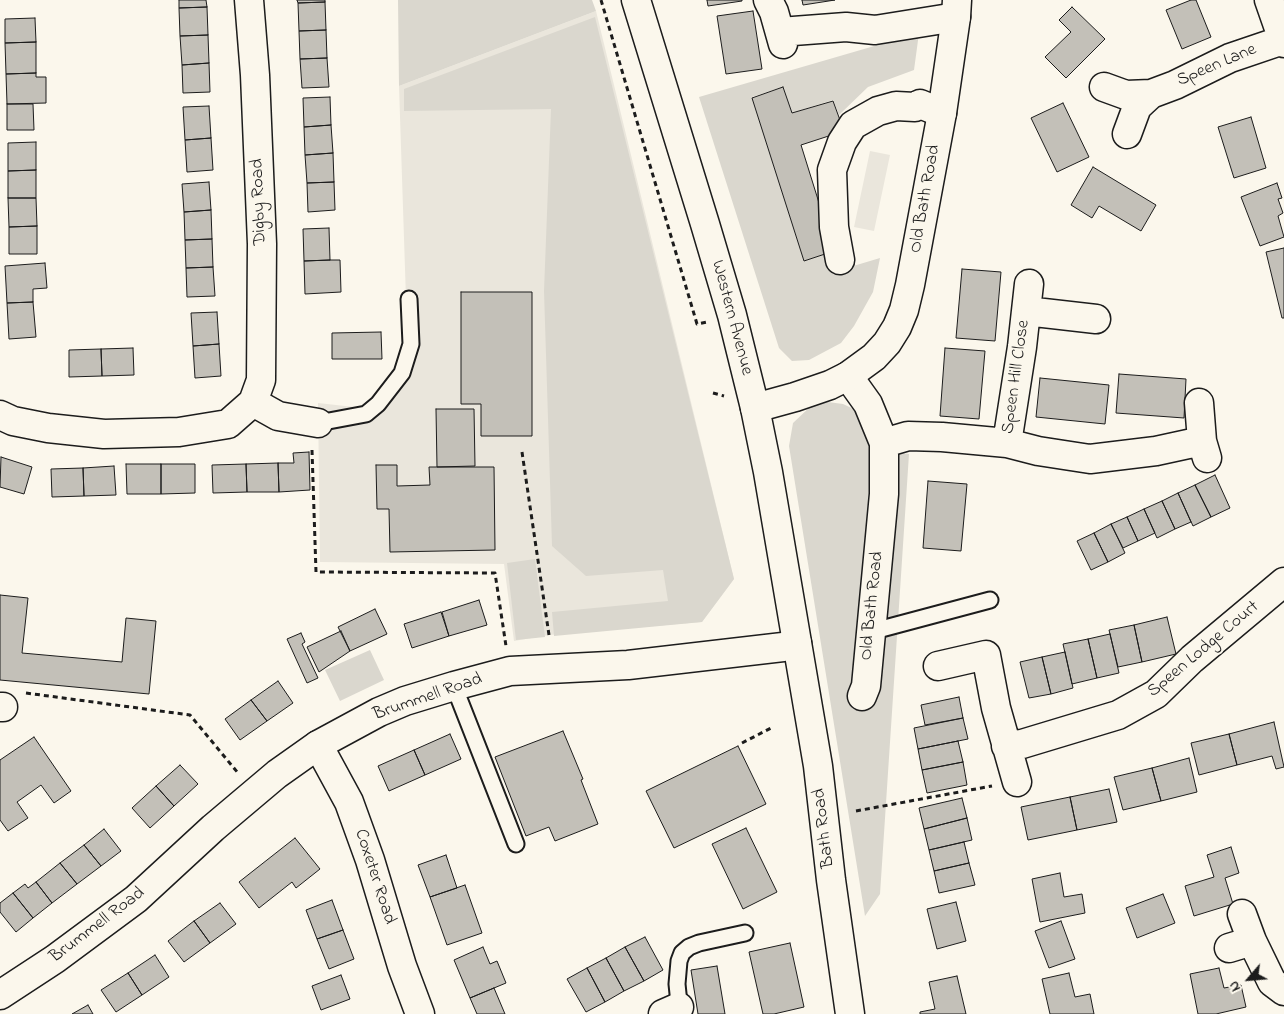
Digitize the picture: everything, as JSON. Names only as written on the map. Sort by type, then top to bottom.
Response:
[{"type":"street","name":"Digby Road","points":[[0,415],[13,421],[48,428],[104,434],[179,432],[228,424],[253,402],[261,380],[262,244],[255,75],[249,0]]},
{"type":"street","name":"Western Avenue","points":[[636,0],[721,279],[755,408],[768,472],[797,643]]},
{"type":"street","points":[[768,0],[782,38],[846,28],[875,30],[956,8]]},
{"type":"street","name":"Speen Lane","points":[[1128,134],[1137,107],[1151,94],[1230,58],[1283,41],[1270,0]]},
{"type":"street","name":"Old Bath Road","points":[[755,408],[830,385],[848,376],[863,366],[887,343],[897,327],[904,310],[910,285],[942,113],[956,8]]},
{"type":"street","name":"Speen Lane","points":[[1104,87],[1126,95],[1151,94]]},
{"type":"street","points":[[840,260],[834,227],[832,170],[842,142],[853,125],[878,111],[896,106],[915,107],[920,104],[942,113]]},
{"type":"street","name":"Speen Hill Close","points":[[1008,443],[1029,284]]},
{"type":"street","name":"Speen Hill Close","points":[[1026,311],[1096,319]]},
{"type":"street","name":"Old Bath Road","points":[[848,376],[868,404],[884,443],[884,494],[866,686],[862,696]]},
{"type":"street","points":[[253,402],[278,416],[315,422]]},
{"type":"street","name":"Speen Hill Close","points":[[884,443],[908,436],[942,437],[1008,443],[1038,451],[1090,459],[1156,451],[1205,449],[1199,403]]},
{"type":"street","name":"Speen Lodge Court","points":[[1006,746],[1022,744],[1118,715],[1156,694],[1192,659],[1284,582]]},
{"type":"street","name":"Brummell Road","points":[[0,995],[55,959],[136,899],[213,828],[276,774],[318,745],[353,725],[405,701],[510,672],[628,665],[783,647],[797,643]]},
{"type":"street","name":"Bath Road","points":[[797,643],[818,766],[831,880],[850,1014]]},
{"type":"street","points":[[938,666],[986,655],[996,708],[1017,782]]},
{"type":"street","name":"Coxeter Road","points":[[318,745],[349,802],[370,860],[402,966],[420,1014]]},
{"type":"street","points":[[1242,914],[1240,945],[1272,982],[1284,991]]},
{"type":"lane","points":[[315,422],[366,414],[378,404],[402,373],[411,344],[409,299]]},
{"type":"lane","points":[[870,632],[990,600]]},
{"type":"lane","points":[[454,686],[516,844]]},
{"type":"lane","points":[[674,1012],[679,961],[682,953],[689,947],[745,934]]},
{"type":"path","points":[[601,0],[697,324]]},
{"type":"path","points":[[315,422],[316,572],[496,573],[510,672]]},
{"type":"path","points":[[522,452],[549,635]]},
{"type":"path","points":[[9,702],[190,716],[254,793]]},
{"type":"path","points":[[742,743],[771,728]]},
{"type":"path","points":[[856,811],[1017,782]]},
{"type":"shaded area","points":[[398,0],[592,0],[596,11],[399,86]]},
{"type":"shaded area","points":[[596,11],[734,579],[702,622],[549,635],[514,641],[504,564],[320,562],[318,403],[363,408],[391,387],[408,360],[399,86]]},
{"type":"shaded area","points":[[595,17],[734,579],[702,622],[554,636],[552,612],[668,601],[663,570],[586,576],[552,546],[544,291],[551,109],[404,111],[404,89]]},
{"type":"shaded area","points":[[919,33],[914,70],[868,87],[839,115],[833,100],[792,113],[783,87],[752,97],[804,261],[834,251],[840,270],[880,258],[873,292],[854,326],[841,343],[809,360],[792,361],[779,348],[699,97]]},
{"type":"shaded area","points":[[870,151],[890,155],[874,231],[854,227]]},
{"type":"shaded area","points":[[828,402],[843,404],[860,412],[879,450],[909,454],[880,894],[865,916],[789,446],[793,423],[812,405]]},
{"type":"shaded area","points":[[535,559],[545,637],[516,640],[507,563]]},
{"type":"shaded area","points":[[370,650],[384,680],[340,701],[325,670]]},
{"type":"building","points":[[179,0],[206,0],[207,7],[179,8]]},
{"type":"building","points":[[297,0],[325,0],[325,2],[298,3]]},
{"type":"building","points":[[707,0],[742,0],[742,1],[708,6]]},
{"type":"building","points":[[802,0],[835,0],[803,5]]},
{"type":"building","points":[[1191,0],[1196,0],[1211,37],[1182,49],[1166,10]]},
{"type":"building","points":[[325,2],[326,30],[299,31],[298,3]]},
{"type":"building","points":[[207,7],[208,35],[180,36],[179,8]]},
{"type":"building","points":[[1072,7],[1105,39],[1066,78],[1045,57],[1071,32],[1059,20]]},
{"type":"building","points":[[753,11],[762,69],[726,74],[717,16]]},
{"type":"building","points":[[35,18],[36,42],[5,43],[5,19]]},
{"type":"building","points":[[326,30],[327,58],[300,59],[299,31]]},
{"type":"building","points":[[208,35],[209,63],[182,65],[180,36]]},
{"type":"building","points":[[36,42],[36,73],[6,74],[5,43]]},
{"type":"building","points":[[327,58],[329,87],[302,88],[300,59]]},
{"type":"building","points":[[209,63],[210,92],[183,93],[182,65]]},
{"type":"building","points":[[36,73],[36,77],[46,77],[46,103],[7,104],[6,74]]},
{"type":"building","points":[[783,87],[792,113],[833,101],[844,131],[801,145],[834,251],[804,261],[752,98]]},
{"type":"building","points":[[330,97],[331,125],[304,127],[303,98]]},
{"type":"building","points":[[1063,103],[1089,157],[1057,172],[1031,118]]},
{"type":"building","points":[[7,104],[33,104],[34,130],[7,130]]},
{"type":"building","points":[[209,106],[211,138],[185,140],[183,107]]},
{"type":"building","points":[[1251,117],[1266,168],[1234,178],[1218,127]]},
{"type":"building","points":[[331,125],[333,153],[305,155],[304,127]]},
{"type":"building","points":[[211,138],[213,170],[187,172],[185,140]]},
{"type":"building","points":[[36,142],[36,170],[8,171],[8,143]]},
{"type":"building","points":[[333,153],[334,182],[307,183],[305,155]]},
{"type":"building","points":[[1093,167],[1156,205],[1141,231],[1099,206],[1092,218],[1071,205]]},
{"type":"building","points":[[36,170],[36,198],[8,198],[8,171]]},
{"type":"building","points":[[209,182],[211,210],[184,212],[182,184]]},
{"type":"building","points":[[334,182],[335,210],[308,212],[307,183]]},
{"type":"building","points":[[1277,183],[1282,198],[1278,199],[1283,213],[1278,216],[1284,237],[1260,246],[1241,197]]},
{"type":"building","points":[[8,198],[36,198],[37,226],[9,227]]},
{"type":"building","points":[[211,210],[212,239],[185,240],[184,212]]},
{"type":"building","points":[[37,226],[37,254],[9,254],[9,227]]},
{"type":"building","points":[[329,228],[330,260],[304,261],[303,229]]},
{"type":"building","points":[[212,239],[213,267],[186,268],[185,240]]},
{"type":"building","points":[[1284,248],[1284,318],[1282,318],[1266,252]]},
{"type":"building","points":[[340,260],[341,292],[305,294],[304,261]]},
{"type":"building","points":[[45,263],[47,288],[33,289],[33,302],[7,303],[5,266]]},
{"type":"building","points":[[213,267],[215,296],[187,297],[186,268]]},
{"type":"building","points":[[962,269],[1001,272],[995,341],[956,338]]},
{"type":"building","points":[[461,292],[532,292],[532,436],[481,436],[481,404],[461,404]]},
{"type":"building","points":[[33,302],[36,337],[9,339],[7,303]]},
{"type":"building","points":[[217,312],[219,344],[193,346],[191,313]]},
{"type":"building","points":[[381,332],[382,359],[332,359],[332,333]]},
{"type":"building","points":[[219,344],[221,376],[195,378],[193,346]]},
{"type":"building","points":[[133,348],[134,375],[102,376],[101,349]]},
{"type":"building","points":[[945,348],[985,351],[979,419],[940,416]]},
{"type":"building","points":[[101,349],[102,376],[69,377],[69,350]]},
{"type":"building","points":[[1119,374],[1186,379],[1184,418],[1116,413]]},
{"type":"building","points":[[1040,378],[1109,385],[1105,424],[1036,417]]},
{"type":"building","points":[[436,409],[474,409],[475,466],[437,467]]},
{"type":"building","points":[[309,452],[310,490],[279,492],[278,463],[294,463],[293,453]]},
{"type":"building","points":[[1,457],[32,467],[24,494],[0,487]]},
{"type":"building","points":[[278,463],[279,492],[247,492],[246,464]]},
{"type":"building","points":[[126,464],[161,464],[161,494],[127,494]]},
{"type":"building","points":[[161,464],[195,464],[195,493],[161,494]]},
{"type":"building","points":[[246,464],[247,492],[213,493],[212,465]]},
{"type":"building","points":[[376,465],[397,465],[397,486],[430,485],[429,467],[494,467],[495,550],[390,552],[389,509],[377,509]]},
{"type":"building","points":[[114,466],[116,495],[84,496],[83,468]]},
{"type":"building","points":[[83,468],[84,496],[52,497],[51,469]]},
{"type":"building","points":[[1215,475],[1230,508],[1211,517],[1195,485]]},
{"type":"building","points":[[928,481],[967,484],[961,551],[923,548]]},
{"type":"building","points":[[1195,485],[1211,517],[1193,526],[1178,493]]},
{"type":"building","points":[[1178,493],[1191,522],[1175,529],[1162,501]]},
{"type":"building","points":[[1162,501],[1175,529],[1157,538],[1144,509]]},
{"type":"building","points":[[1144,509],[1155,533],[1138,541],[1127,517]]},
{"type":"building","points":[[1127,517],[1138,541],[1123,548],[1111,524]]},
{"type":"building","points":[[1111,524],[1125,553],[1108,562],[1094,533]]},
{"type":"building","points":[[1094,533],[1108,562],[1091,570],[1077,541]]},
{"type":"building","points":[[0,595],[28,598],[22,653],[122,662],[126,618],[156,621],[149,694],[0,680]]},
{"type":"building","points":[[479,600],[487,625],[449,636],[442,612]]},
{"type":"building","points":[[375,609],[387,634],[350,651],[338,627]]},
{"type":"building","points":[[441,612],[449,636],[412,648],[404,624]]},
{"type":"building","points":[[1167,617],[1176,654],[1142,662],[1134,625]]},
{"type":"building","points":[[1134,625],[1142,662],[1118,667],[1109,630]]},
{"type":"building","points":[[341,631],[350,651],[319,672],[307,647]]},
{"type":"building","points":[[301,633],[305,642],[302,644],[318,678],[307,683],[287,639]]},
{"type":"building","points":[[1110,634],[1119,673],[1097,678],[1088,639]]},
{"type":"building","points":[[1088,639],[1097,678],[1072,684],[1063,644]]},
{"type":"building","points":[[1065,652],[1073,688],[1051,694],[1042,657]]},
{"type":"building","points":[[1042,657],[1051,694],[1029,698],[1020,662]]},
{"type":"building","points":[[278,681],[293,703],[267,721],[251,700]]},
{"type":"building","points":[[959,697],[963,718],[925,725],[921,705]]},
{"type":"building","points":[[251,700],[267,721],[240,740],[225,719]]},
{"type":"building","points":[[963,718],[968,739],[918,749],[914,728]]},
{"type":"building","points":[[1274,722],[1284,767],[1276,769],[1272,756],[1237,765],[1229,734]]},
{"type":"building","points":[[563,731],[583,779],[581,780],[598,824],[555,841],[549,827],[526,836],[495,757]]},
{"type":"building","points":[[450,734],[461,759],[425,775],[414,750]]},
{"type":"building","points":[[1229,734],[1237,765],[1199,775],[1191,743]]},
{"type":"building","points":[[34,737],[71,791],[54,803],[41,785],[17,802],[28,818],[8,831],[0,820],[0,760]]},
{"type":"building","points":[[958,741],[963,762],[922,770],[918,749]]},
{"type":"building","points":[[738,746],[766,804],[674,848],[646,791]]},
{"type":"building","points":[[414,750],[425,775],[389,791],[378,766]]},
{"type":"building","points":[[1189,758],[1197,792],[1161,801],[1152,768]]},
{"type":"building","points":[[963,762],[967,785],[927,793],[922,770]]},
{"type":"building","points":[[180,765],[198,784],[174,806],[156,786]]},
{"type":"building","points":[[1152,768],[1161,801],[1123,810],[1114,777]]},
{"type":"building","points":[[156,786],[174,806],[150,828],[132,808]]},
{"type":"building","points":[[1109,789],[1117,822],[1077,830],[1070,797]]},
{"type":"building","points":[[1070,797],[1077,830],[1028,840],[1021,807]]},
{"type":"building","points":[[962,798],[967,818],[924,829],[919,808]]},
{"type":"building","points":[[967,818],[972,840],[929,850],[924,829]]},
{"type":"building","points":[[746,828],[777,892],[743,909],[712,844]]},
{"type":"building","points":[[104,829],[121,851],[101,866],[84,845]]},
{"type":"building","points":[[295,838],[320,869],[296,888],[292,882],[259,908],[239,882]]},
{"type":"building","points":[[964,842],[969,863],[934,871],[929,850]]},
{"type":"building","points":[[84,845],[101,866],[77,884],[60,863]]},
{"type":"building","points":[[1231,847],[1239,873],[1225,878],[1233,904],[1194,916],[1185,886],[1214,877],[1207,855]]},
{"type":"building","points":[[446,855],[457,888],[430,897],[418,865]]},
{"type":"building","points":[[60,863],[77,884],[52,903],[36,882]]},
{"type":"building","points":[[969,863],[975,885],[939,893],[934,871]]},
{"type":"building","points":[[1060,873],[1064,897],[1082,894],[1085,913],[1040,922],[1032,879]]},
{"type":"building","points":[[36,882],[52,903],[33,918],[13,893],[25,884],[28,888]]},
{"type":"building","points":[[465,885],[482,933],[447,945],[430,897]]},
{"type":"building","points":[[13,893],[33,918],[16,932],[0,912],[0,903]]},
{"type":"building","points":[[1163,894],[1175,923],[1137,938],[1126,908]]},
{"type":"building","points":[[332,900],[343,930],[317,939],[306,910]]},
{"type":"building","points":[[956,902],[966,941],[937,949],[927,909]]},
{"type":"building","points":[[220,903],[236,924],[210,943],[194,921]]},
{"type":"building","points":[[194,921],[210,943],[184,962],[168,941]]},
{"type":"building","points":[[1061,921],[1075,959],[1049,968],[1035,931]]},
{"type":"building","points":[[343,930],[354,959],[329,969],[317,939]]},
{"type":"building","points":[[645,937],[663,970],[644,981],[625,947]]},
{"type":"building","points":[[790,943],[804,1007],[774,1014],[763,1014],[749,952]]},
{"type":"building","points":[[483,947],[490,964],[497,961],[506,983],[470,998],[454,960]]},
{"type":"building","points":[[625,947],[644,981],[624,991],[606,958]]},
{"type":"building","points":[[155,955],[169,977],[142,995],[128,973]]},
{"type":"building","points":[[606,958],[624,991],[605,1002],[587,968]]},
{"type":"building","points":[[717,966],[725,1014],[698,1014],[691,970]]},
{"type":"building","points":[[587,968],[605,1002],[586,1012],[567,979]]},
{"type":"building","points":[[1219,968],[1224,988],[1241,985],[1246,1007],[1216,1014],[1198,1014],[1190,974]]},
{"type":"building","points":[[128,973],[142,995],[116,1012],[101,990]]},
{"type":"building","points":[[1069,973],[1075,997],[1090,994],[1094,1014],[1050,1014],[1042,979]]},
{"type":"building","points":[[341,975],[350,999],[321,1010],[312,986]]},
{"type":"building","points":[[957,976],[966,1014],[920,1014],[920,1012],[935,1009],[929,982]]},
{"type":"building","points":[[494,988],[505,1014],[477,1014],[470,998]]},
{"type":"building","points":[[88,1005],[93,1014],[72,1014]]}]
